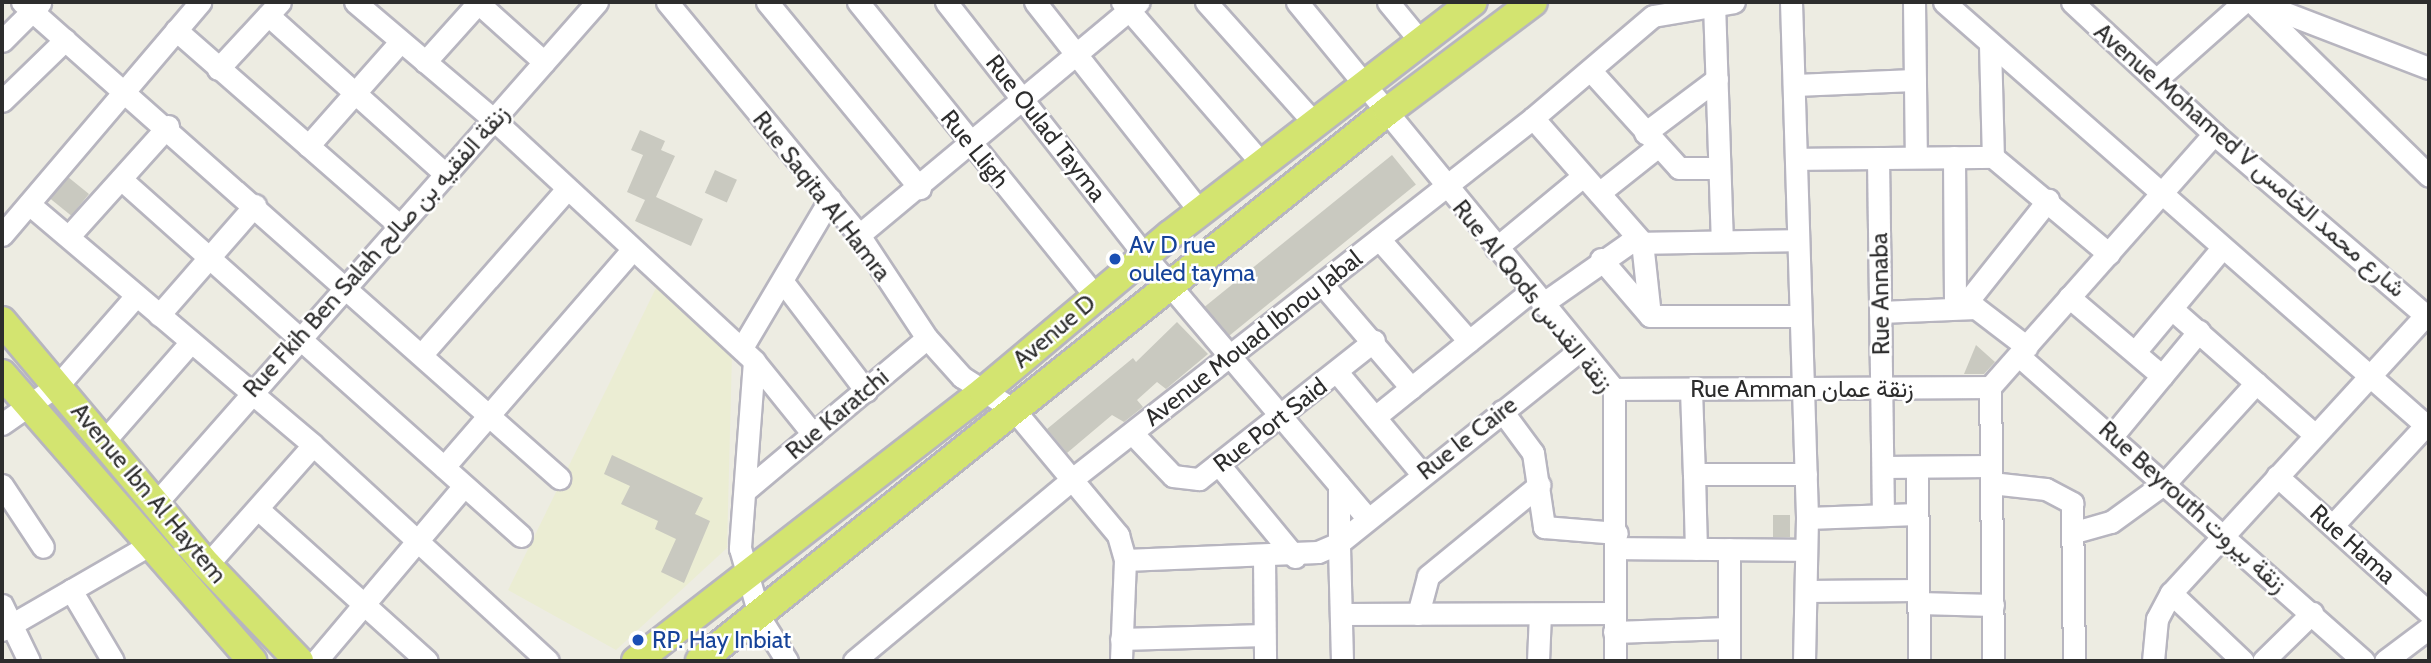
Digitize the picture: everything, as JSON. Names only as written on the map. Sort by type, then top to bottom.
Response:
[{"type":"main road","name":"Avenue D","points":[[636,661],[984,391],[1145,256],[1473,2]]},
{"type":"main road","name":"Avenue D","points":[[700,661],[760,618],[1014,410],[1388,111],[1533,2]]},
{"type":"main road","name":"Avenue Ibn Al Haytem","points":[[2,321],[106,439],[207,565],[299,661]]},
{"type":"main road","name":"Avenue Ibn Al Haytem","points":[[2,374],[252,661]]},
{"type":"street","points":[[2,235],[124,87],[200,2]]},
{"type":"street","points":[[355,2],[493,119],[631,251],[748,354],[813,434]]},
{"type":"street","points":[[425,62],[478,2],[544,62]]},
{"type":"street","name":"Rue Fkih Ben Salah زنقة الفقيه بن صالح","points":[[157,502],[250,391],[597,2]]},
{"type":"street","name":"Rue Saqita Al Hamra","points":[[667,2],[859,235],[927,338],[962,377],[1014,410],[1118,535],[1125,559]]},
{"type":"street","points":[[767,2],[920,188]]},
{"type":"street","name":"Rue Lligh","points":[[858,2],[1095,296]]},
{"type":"street","name":"Rue Oulad Tayma","points":[[946,2],[1145,256],[1279,418],[1339,485],[1362,523]]},
{"type":"street","points":[[1035,2],[1201,213]]},
{"type":"street","points":[[1206,2],[1316,125]]},
{"type":"street","name":"Rue Al Qods زنقة القدس","points":[[1297,2],[1388,111],[1536,298],[1614,389],[1617,540],[1615,661]]},
{"type":"street","points":[[1388,2],[1421,41]]},
{"type":"street","points":[[1646,9],[1724,2],[1717,79],[1722,241]]},
{"type":"street","points":[[1791,2],[1798,316],[1807,518],[1804,661]]},
{"type":"street","points":[[1914,2],[1916,156]]},
{"type":"street","points":[[1944,2],[2428,427],[2333,526]]},
{"type":"street","name":"Avenue Mohamed V شارع محمد الخامس","points":[[2072,2],[2214,134],[2428,316]]},
{"type":"street","points":[[2156,80],[2244,2]]},
{"type":"street","points":[[2252,2],[2429,176]]},
{"type":"street","points":[[2257,2],[2429,68]]},
{"type":"street","points":[[2,41],[31,5],[65,40],[168,125],[488,411],[559,478]]},
{"type":"street","points":[[859,235],[920,188],[1022,96],[1077,54],[1130,5],[1262,165]]},
{"type":"street","points":[[218,69],[274,8],[353,91],[444,173]]},
{"type":"street","name":"Avenue Mouad Ibnou Jabal","points":[[854,661],[1071,480],[1230,358],[1591,71],[1646,9]]},
{"type":"street","points":[[176,30],[399,225]]},
{"type":"street","points":[[2,101],[65,40]]},
{"type":"street","points":[[307,146],[400,41]]},
{"type":"street","points":[[1990,45],[1993,157]]},
{"type":"street","points":[[1591,71],[1651,140],[1683,170],[1719,168]]},
{"type":"street","points":[[1599,194],[1651,140],[1717,79]]},
{"type":"street","points":[[1794,85],[1915,80]]},
{"type":"street","points":[[1533,118],[1642,242],[1650,316]]},
{"type":"street","points":[[69,236],[168,125]]},
{"type":"street","points":[[1993,661],[1990,387],[2162,196],[2214,134]]},
{"type":"street","points":[[1954,156],[1959,307]]},
{"type":"street","points":[[1796,159],[1993,157],[2048,200],[2109,254]]},
{"type":"street","name":"Rue Annaba","points":[[1878,158],[1883,515]]},
{"type":"street","points":[[1496,248],[1583,176]]},
{"type":"street","points":[[121,178],[296,339],[521,536]]},
{"type":"street","points":[[422,354],[566,190]]},
{"type":"street","points":[[787,661],[760,618],[746,575],[739,523],[746,490],[748,354],[783,282],[830,199]]},
{"type":"street","points":[[1880,312],[1959,307],[2048,200]]},
{"type":"street","points":[[29,204],[69,236],[135,297],[313,445],[548,661]]},
{"type":"street","points":[[159,315],[256,205]]},
{"type":"street","points":[[1379,239],[1469,341]]},
{"type":"street","points":[[1375,417],[1469,341],[1618,246],[1642,242],[1797,240]]},
{"type":"street","points":[[2135,352],[2222,248]]},
{"type":"street","points":[[444,467],[488,411],[631,251]]},
{"type":"street","points":[[1601,259],[1650,316],[1798,316]]},
{"type":"street","points":[[783,282],[866,391]]},
{"type":"street","points":[[1322,284],[1374,341],[1411,388]]},
{"type":"street","points":[[2,424],[59,384],[135,297]]},
{"type":"street","points":[[2069,297],[2162,376]]},
{"type":"street","name":"Rue Beyrouth زنقة بيروت","points":[[1959,307],[1982,311],[2113,435],[2364,661]]},
{"type":"street","points":[[2172,309],[2314,434]]},
{"type":"street","points":[[2153,661],[2157,619],[2171,593],[2314,434],[2428,316]]},
{"type":"street","points":[[2113,435],[2199,331]]},
{"type":"street","name":"Rue Karatchi","points":[[746,490],[927,338]]},
{"type":"street","name":"Rue Port Said","points":[[1132,433],[1180,479],[1199,479],[1220,466],[1374,341]]},
{"type":"street","points":[[106,439],[191,342]]},
{"type":"street","name":"Rue le Caire","points":[[1339,543],[1422,474],[1580,351]]},
{"type":"street","points":[[1337,372],[1422,474]]},
{"type":"street","points":[[2075,532],[2111,522],[2166,482],[2256,383]]},
{"type":"street","name":"Rue Amman زنقة عمان","points":[[1614,389],[1990,387]]},
{"type":"street","points":[[1690,390],[1696,549]]},
{"type":"street","points":[[1502,411],[1533,453],[1546,529],[1696,549],[1806,550]]},
{"type":"street","points":[[207,565],[313,445]]},
{"type":"street","points":[[1220,466],[1295,557]]},
{"type":"street","points":[[1883,467],[1917,467],[1991,475],[2046,489],[2068,498],[2075,532],[2074,661]]},
{"type":"street","points":[[1917,467],[1919,661]]},
{"type":"street","points":[[1693,474],[1806,474]]},
{"type":"street","name":"Rue Hama","points":[[2277,476],[2429,613]]},
{"type":"street","points":[[2,485],[43,547]]},
{"type":"street","points":[[1339,485],[1342,661]]},
{"type":"street","points":[[1418,614],[1428,576],[1539,485]]},
{"type":"street","points":[[316,661],[414,540],[464,486]]},
{"type":"street","points":[[258,509],[427,661]]},
{"type":"street","points":[[1807,518],[1917,514]]},
{"type":"street","points":[[1121,661],[1125,559],[1295,557],[1339,543]]},
{"type":"street","points":[[6,628],[151,544]]},
{"type":"street","points":[[1729,549],[1729,661]]},
{"type":"street","points":[[1264,557],[1265,661]]},
{"type":"street","points":[[71,590],[113,661]]},
{"type":"street","points":[[1806,591],[1993,604]]},
{"type":"street","points":[[2171,593],[2243,661]]},
{"type":"street","points":[[2,605],[6,628],[29,661]]},
{"type":"street","points":[[2263,661],[2312,612]]},
{"type":"street","points":[[1342,614],[1540,614],[1615,622],[1728,628]]},
{"type":"street","points":[[1538,661],[1540,614]]},
{"type":"street","points":[[2385,661],[2429,628]]},
{"type":"street","points":[[1121,639],[1264,635]]},
{"type":"shaded area","points":[[657,286],[732,354],[727,548],[616,650],[508,590]]},
{"type":"building","points":[[640,130],[665,141],[661,150],[675,156],[656,197],[703,219],[691,246],[635,221],[645,200],[627,192],[643,155],[631,150]]},
{"type":"building","points":[[1392,155],[1416,185],[1229,336],[1205,307]]},
{"type":"building","points":[[715,170],[737,180],[727,203],[705,193]]},
{"type":"building","points":[[68,177],[89,194],[71,216],[50,199]]},
{"type":"building","points":[[1177,322],[1208,354],[1166,389],[1157,382],[1137,400],[1143,407],[1124,422],[1112,415],[1067,453],[1047,429],[1133,358],[1136,362]]},
{"type":"building","points":[[1976,345],[1995,362],[1984,374],[1964,374]]},
{"type":"building","points":[[612,455],[703,498],[695,514],[710,521],[684,583],[661,572],[676,539],[655,529],[658,521],[621,504],[630,486],[604,474]]},
{"type":"building","points":[[1773,515],[1790,515],[1790,537],[1773,537]]},
{"type":"place","name":"Av D rue ouled tayma","points":[[1115,259]]},
{"type":"place","name":"RP. Hay Inbiat","points":[[638,640]]}]
